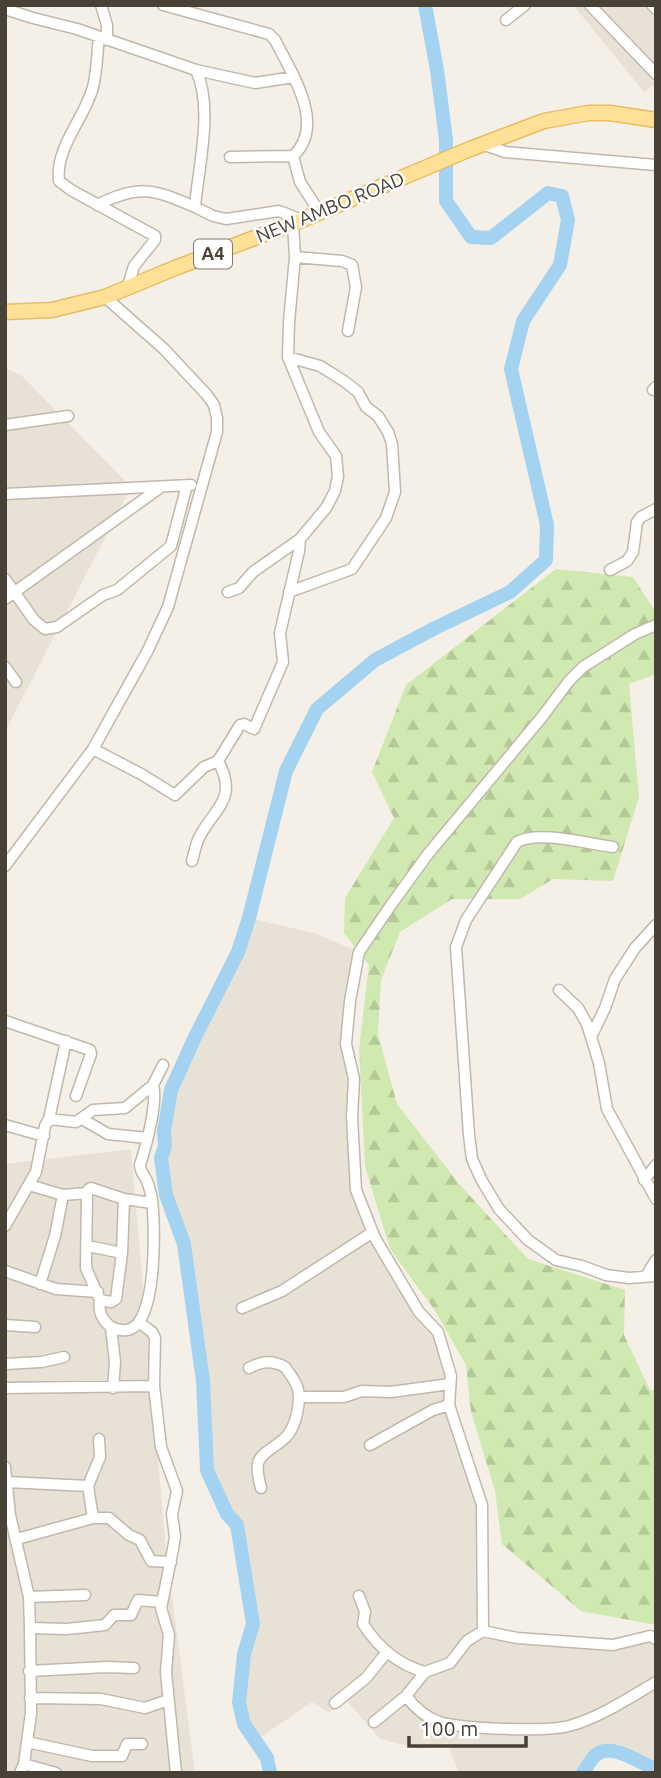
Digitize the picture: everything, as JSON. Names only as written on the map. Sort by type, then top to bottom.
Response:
[{"type":"main road","name":"NEW AMBO ROAD","points":[[5,312],[52,310],[105,297],[298,222],[414,172],[544,121],[588,113],[627,114],[656,120]]},
{"type":"street","points":[[101,5],[107,25],[93,86],[69,138],[58,172],[62,184],[155,236],[155,240],[134,266],[127,289]]},
{"type":"street","points":[[163,5],[269,34],[275,40],[306,102],[305,142],[293,156],[230,157]]},
{"type":"street","points":[[506,20],[525,5]]},
{"type":"street","points":[[590,5],[656,74]]},
{"type":"street","points":[[5,9],[195,70],[254,83],[294,77]]},
{"type":"street","points":[[195,70],[202,93],[204,125],[195,207]]},
{"type":"street","points":[[476,147],[656,165]]},
{"type":"street","points":[[293,156],[300,182],[320,213]]},
{"type":"street","points":[[97,205],[115,196],[139,190],[166,194],[226,219],[279,211],[298,222],[288,356],[319,432],[332,448],[338,464],[335,491],[326,508],[300,539],[253,572],[239,588],[228,592]]},
{"type":"street","points":[[295,257],[342,261],[352,265],[356,287],[348,331]]},
{"type":"street","points":[[5,866],[93,749],[147,652],[167,607],[217,432],[218,418],[214,405],[164,349],[105,297]]},
{"type":"street","points":[[288,356],[320,366],[358,392],[366,407],[378,416],[388,432],[392,443],[395,484],[386,518],[352,569],[289,592]]},
{"type":"street","points":[[5,425],[68,416]]},
{"type":"street","points":[[5,579],[42,628],[57,627],[103,595],[117,590],[171,546],[187,485]]},
{"type":"street","points":[[5,494],[203,485]]},
{"type":"street","points":[[5,599],[161,487]]},
{"type":"street","points":[[610,570],[626,561],[633,552],[637,522],[656,509]]},
{"type":"street","points":[[93,749],[175,795],[204,767],[218,761],[240,724],[254,729],[283,662],[280,632],[300,539]]},
{"type":"street","points":[[483,1632],[482,1504],[449,1405],[451,1376],[438,1332],[419,1312],[373,1232],[356,1190],[352,1117],[354,1079],[346,1044],[350,1001],[359,952],[428,854],[542,718],[569,681],[583,667],[635,634],[656,625]]},
{"type":"street","points":[[5,667],[16,682]]},
{"type":"street","points":[[192,861],[198,839],[223,804],[223,771],[218,761]]},
{"type":"street","points":[[613,847],[531,836],[517,842],[466,920],[456,947],[472,1159],[499,1209],[528,1240],[556,1260],[606,1275],[629,1278],[651,1276],[656,1260]]},
{"type":"street","points":[[591,1037],[615,979],[635,948],[656,925]]},
{"type":"street","points":[[559,990],[578,1008],[587,1024],[607,1110],[656,1199]]},
{"type":"street","points":[[5,1021],[88,1048],[91,1052],[76,1096]]},
{"type":"street","points":[[5,1226],[36,1172],[66,1041]]},
{"type":"street","points":[[49,1119],[69,1122],[82,1119],[93,1110],[125,1108],[153,1085],[163,1065]]},
{"type":"street","points":[[152,1203],[124,1199],[91,1188],[88,1190],[86,1268],[99,1296],[100,1312],[111,1328],[126,1330],[136,1328],[141,1323],[151,1287],[152,1203],[148,1181],[140,1170],[155,1090],[153,1085]]},
{"type":"street","points":[[82,1119],[108,1134],[147,1138]]},
{"type":"street","points":[[5,1125],[44,1136]]},
{"type":"street","points":[[644,1181],[656,1165]]},
{"type":"street","points":[[29,1185],[63,1195],[87,1194]]},
{"type":"street","points":[[40,1284],[55,1236],[63,1195]]},
{"type":"street","points":[[5,1271],[55,1289],[99,1296],[110,1302],[116,1299],[122,1252],[124,1199]]},
{"type":"street","points":[[242,1308],[282,1291],[373,1232]]},
{"type":"street","points":[[88,1246],[122,1252]]},
{"type":"street","points":[[141,1323],[155,1338],[154,1386],[161,1447],[177,1491],[172,1514],[175,1537],[162,1602],[162,1617],[169,1635],[166,1672],[176,1773]]},
{"type":"street","points":[[5,1325],[35,1327]]},
{"type":"street","points":[[111,1328],[115,1362],[113,1388]]},
{"type":"street","points":[[5,1364],[41,1362],[64,1357]]},
{"type":"street","points":[[249,1368],[260,1362],[285,1367],[297,1385],[300,1397],[291,1430],[284,1439],[267,1450],[259,1461],[257,1470],[261,1488]]},
{"type":"street","points":[[300,1397],[344,1397],[362,1391],[391,1392],[450,1384]]},
{"type":"street","points":[[5,1388],[154,1386]]},
{"type":"street","points":[[370,1445],[433,1410],[449,1405]]},
{"type":"street","points":[[93,1518],[88,1486],[100,1457],[99,1439]]},
{"type":"street","points":[[5,1467],[10,1515],[29,1597],[31,1713],[22,1769],[55,1773]]},
{"type":"street","points":[[7,1482],[88,1486]]},
{"type":"street","points":[[17,1539],[93,1518],[109,1518],[129,1535],[140,1540],[151,1561],[171,1562]]},
{"type":"street","points":[[29,1597],[85,1595]]},
{"type":"street","points":[[359,1596],[365,1612],[363,1624],[387,1652],[406,1667],[425,1672]]},
{"type":"street","points":[[30,1628],[67,1629],[105,1625],[114,1615],[131,1615],[138,1600],[162,1602]]},
{"type":"street","points":[[374,1722],[406,1696],[425,1672],[450,1663],[467,1641],[483,1632],[517,1639],[613,1645],[650,1636],[656,1639]]},
{"type":"street","points":[[335,1703],[366,1678],[387,1652]]},
{"type":"street","points":[[29,1671],[134,1668]]},
{"type":"street","points":[[406,1696],[416,1709],[438,1722],[456,1726],[547,1730],[568,1727],[586,1720],[656,1682]]},
{"type":"street","points":[[30,1698],[101,1699],[145,1708],[168,1700]]},
{"type":"street","points":[[27,1742],[92,1756],[122,1756],[127,1744],[142,1744]]},
{"type":"shaded area","points":[[573,5],[656,5],[656,83],[644,92]]},
{"type":"shaded area","points":[[5,368],[21,375],[131,487],[5,732]]},
{"type":"shaded area","points":[[249,918],[314,933],[359,952],[346,1044],[354,1079],[356,1190],[375,1238],[438,1332],[451,1376],[450,1413],[482,1505],[483,1631],[613,1645],[656,1639],[656,1769],[608,1751],[595,1755],[583,1773],[459,1773],[447,1743],[420,1749],[380,1739],[347,1701],[329,1713],[312,1702],[255,1741],[244,1724],[239,1703],[244,1654],[253,1624],[237,1525],[227,1514],[207,1470],[203,1381],[184,1244],[166,1195],[161,1158],[165,1146],[164,1131],[171,1090],[238,952]]},
{"type":"shaded area","points":[[131,1149],[166,1550],[195,1773],[5,1773],[5,1164]]},
{"type":"green space","points":[[556,569],[633,577],[653,608],[656,608],[656,674],[629,684],[639,797],[613,881],[553,879],[520,899],[452,899],[400,932],[381,980],[378,1034],[397,1104],[460,1185],[528,1259],[625,1290],[624,1335],[650,1390],[656,1390],[656,1625],[581,1611],[502,1544],[495,1491],[471,1412],[466,1365],[434,1309],[390,1249],[365,1166],[359,1049],[369,965],[344,933],[345,898],[394,818],[372,772],[406,685]]},
{"type":"waterway","points":[[270,1773],[267,1758],[244,1724],[239,1703],[244,1654],[253,1624],[237,1525],[227,1514],[207,1470],[203,1381],[184,1244],[166,1195],[161,1158],[165,1146],[164,1131],[171,1090],[238,952],[286,771],[317,709],[375,660],[510,592],[546,560],[547,525],[511,369],[523,321],[560,265],[568,220],[562,196],[548,193],[491,238],[471,237],[446,201],[446,140],[425,5]]},
{"type":"waterway","points":[[583,1773],[593,1758],[604,1751],[619,1752],[656,1769]]}]
